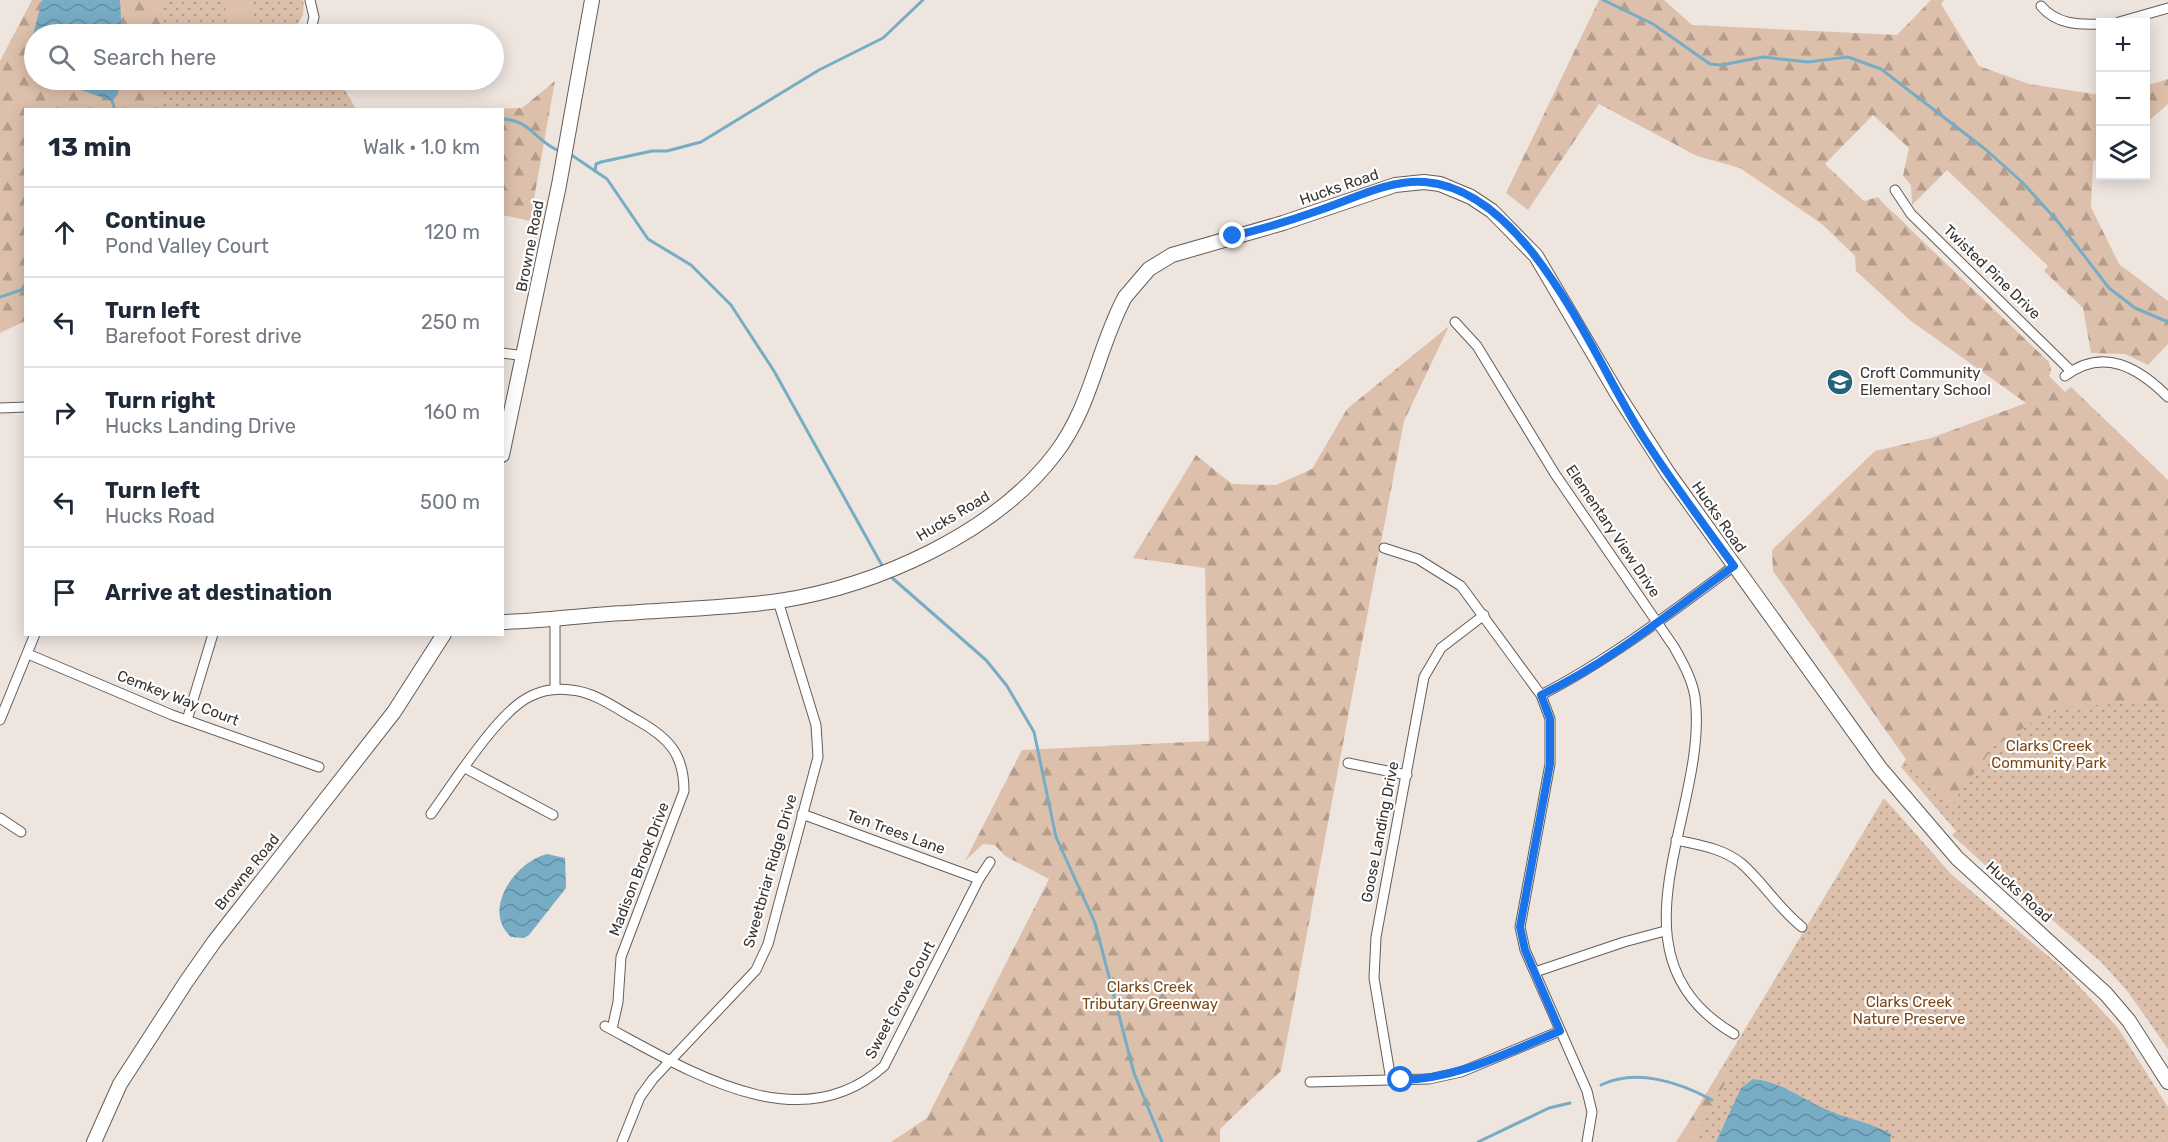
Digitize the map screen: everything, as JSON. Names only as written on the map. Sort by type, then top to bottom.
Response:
[{"type":"main road","name":"Browne Road","points":[[504,446],[525,356],[592,0]]},
{"type":"main road","name":"Hucks Road","points":[[504,622],[778,601],[826,592],[894,568],[981,522],[1008,502],[1048,464],[1082,411],[1125,297],[1136,282],[1156,264],[1189,248],[1282,224],[1385,188],[1424,182],[1440,184],[1471,196],[1501,219],[1536,256],[1640,431],[1880,768],[1920,818],[1957,858],[2106,994],[2129,1021],[2168,1082]]},
{"type":"main road","name":"Browne Road","points":[[94,1142],[120,1084],[191,974],[394,712],[443,636]]},
{"type":"street","points":[[310,0],[314,17],[312,24]]},
{"type":"street","points":[[2041,6],[2054,18],[2064,22],[2096,24]]},
{"type":"street","points":[[2132,18],[2168,8]]},
{"type":"street","name":"Twisted Pine Drive","points":[[1895,190],[1911,214],[2068,374],[2080,365],[2117,363],[2135,370],[2168,397]]},
{"type":"street","name":"Elementary View Drive","points":[[1455,322],[1477,346],[1555,474],[1657,622],[1687,672],[1695,695],[1695,738],[1665,900],[1665,931],[1673,964],[1685,988],[1715,1023],[1734,1034]]},
{"type":"street","points":[[504,353],[525,356]]},
{"type":"street","points":[[0,408],[24,407]]},
{"type":"street","points":[[1384,548],[1418,559],[1461,586],[1541,695],[1550,719],[1550,764],[1520,927],[1525,950],[1587,1091],[1592,1112],[1587,1142]]},
{"type":"street","points":[[1541,695],[1590,667],[1734,566]]},
{"type":"street","name":"Sweetbriar Ridge Drive","points":[[622,1142],[640,1097],[756,970],[768,944],[818,757],[816,725],[778,601]]},
{"type":"street","name":"Goose Landing Drive","points":[[1391,1080],[1374,978],[1376,937],[1425,677],[1441,648],[1484,615]]},
{"type":"street","points":[[555,618],[555,689]]},
{"type":"street","points":[[0,720],[34,636]]},
{"type":"street","points":[[187,720],[212,636]]},
{"type":"street","name":"Cemkey Way Court","points":[[27,654],[187,720],[319,767]]},
{"type":"street","name":"Madison Brook Drive","points":[[431,814],[510,710],[531,696],[555,689],[590,694],[658,732],[675,750],[684,774],[684,791],[680,808],[621,957],[618,1002],[608,1027],[670,1062]]},
{"type":"street","points":[[1348,763],[1407,775]]},
{"type":"street","points":[[465,768],[553,815]]},
{"type":"street","name":"Ten Trees Lane","points":[[802,814],[979,879]]},
{"type":"street","points":[[0,818],[21,832]]},
{"type":"street","points":[[1676,840],[1711,847],[1741,864],[1769,897],[1802,927]]},
{"type":"street","name":"Sweet Grove Court","points":[[813,1109],[846,1099],[870,1083],[885,1066],[979,879],[990,862]]},
{"type":"street","points":[[1535,972],[1614,945],[1665,931]]},
{"type":"street","points":[[1310,1082],[1429,1080],[1461,1072],[1560,1031]]},
{"type":"street","points":[[670,1062],[738,1098],[764,1107]]},
{"type":"green space","points":[[32,0],[160,0],[160,24],[24,24],[24,90],[161,90],[161,108],[24,108],[24,321],[0,333],[0,61]]},
{"type":"green space","points":[[160,0],[303,0],[304,11],[298,24],[160,24]]},
{"type":"green space","points":[[224,0],[251,0],[255,24],[228,24]]},
{"type":"green space","points":[[1599,0],[1664,0],[1692,25],[1897,35],[1931,0],[1944,0],[1941,4],[1979,66],[2029,84],[2096,94],[2096,159],[2093,162],[2091,207],[2119,264],[2168,301],[2168,344],[2148,365],[2125,354],[2091,353],[2083,308],[2044,271],[2048,266],[1947,170],[1912,205],[1911,185],[1903,176],[1909,148],[1873,115],[1825,164],[1864,201],[1878,197],[2049,362],[2051,370],[2049,376],[2065,392],[2071,387],[2168,480],[2168,700],[2055,708],[1993,747],[1952,804],[1920,779],[1773,571],[1772,550],[1875,451],[1931,438],[2026,403],[1911,321],[1856,271],[1855,256],[1822,224],[1740,168],[1697,156],[1599,104],[1528,210],[1506,193]]},
{"type":"green space","points":[[2168,79],[2168,104],[2150,120],[2150,85]]},
{"type":"green space","points":[[555,81],[530,221],[504,215],[504,108],[522,108]]},
{"type":"green space","points":[[161,90],[345,90],[355,108],[161,108]]},
{"type":"green space","name":"Clarks Creek Tributary Greenway","points":[[1449,326],[1404,421],[1281,1071],[1220,1129],[1220,1142],[891,1142],[927,1118],[1049,879],[1005,856],[995,845],[983,844],[965,861],[1022,750],[1209,741],[1205,568],[1133,558],[1196,455],[1232,484],[1276,485],[1312,469],[1347,409]]},
{"type":"green space","name":"Clarks Creek Community Park","points":[[2168,492],[2168,1049],[2128,992],[2101,962],[2031,902],[2029,905],[1952,835],[1956,831],[1901,767],[1980,638]]},
{"type":"green space","name":"Clarks Creek Nature Preserve","points":[[1884,798],[1951,874],[2061,967],[2118,1028],[2168,1107],[2168,1142],[1677,1142]]},
{"type":"green space","points":[[1724,1067],[1728,1078],[1692,1142],[1676,1142]]},
{"type":"water","points":[[42,0],[120,0],[121,24],[36,24]]},
{"type":"water","points":[[81,90],[119,90],[112,101]]},
{"type":"water","points":[[547,854],[565,858],[566,888],[529,935],[524,938],[511,937],[503,926],[499,914],[506,888],[524,867]]},
{"type":"water","points":[[1753,1079],[1773,1083],[1825,1109],[1883,1130],[1891,1134],[1890,1142],[1716,1142],[1741,1088]]},
{"type":"waterway","points":[[595,171],[596,164],[601,162],[652,151],[667,151],[701,142],[819,70],[883,38],[923,0]]},
{"type":"waterway","points":[[1603,0],[1653,24],[1710,64],[1721,65],[1763,57],[1808,62],[1848,57],[1881,69],[1985,149],[2022,182],[2059,223],[2109,288],[2135,308],[2168,322]]},
{"type":"waterway","points":[[112,101],[114,108]]},
{"type":"waterway","points":[[504,119],[526,126],[557,150]]},
{"type":"waterway","points":[[573,156],[607,179],[648,239],[691,265],[731,305],[774,371],[884,569]]},
{"type":"waterway","points":[[0,297],[21,290],[24,286]]},
{"type":"waterway","points":[[890,576],[986,660],[1007,686],[1034,732],[1056,837],[1095,923],[1134,1073],[1162,1142]]},
{"type":"waterway","points":[[1601,1085],[1628,1078],[1657,1079],[1686,1088],[1712,1100]]},
{"type":"waterway","points":[[1478,1142],[1549,1108],[1570,1103]]},
{"type":"place","name":"Croft Community Elementary School","points":[[1840,382]]},
{"type":"route","points":[[1233,236],[1282,224],[1395,185],[1413,182],[1440,184],[1471,196],[1501,219],[1536,256],[1560,292],[1640,431],[1734,566],[1590,667],[1541,695],[1550,719],[1550,764],[1520,927],[1525,950],[1560,1031],[1461,1072],[1429,1080],[1401,1080]]}]
